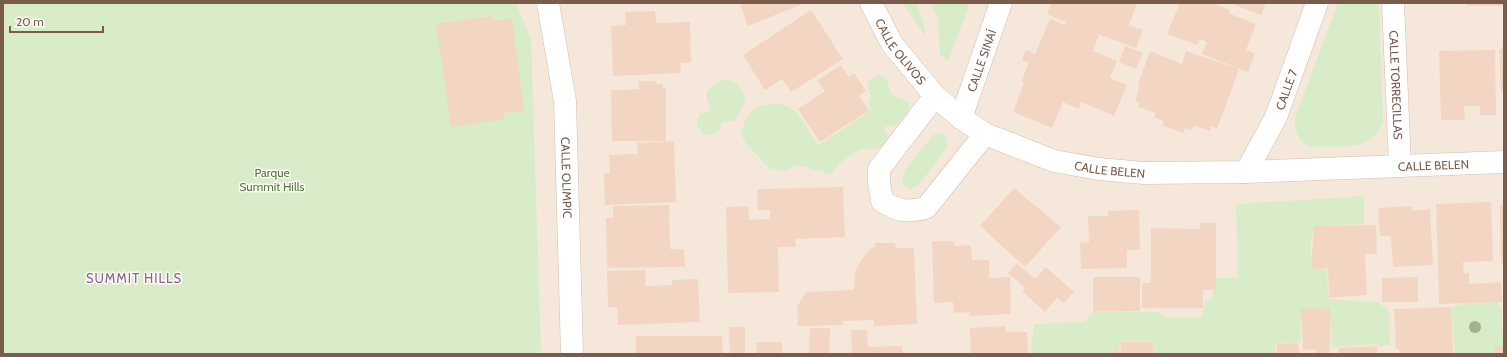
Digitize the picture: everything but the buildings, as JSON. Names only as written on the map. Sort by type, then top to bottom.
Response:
[{"type":"street","name":"CALLE OLIMPIC","points":[[548,3],[565,101],[572,354]]},
{"type":"street","name":"CALLE OLIVOS","points":[[871,3],[892,44],[935,96],[960,118]]},
{"type":"street","name":"CALLE SINAÍ","points":[[960,118],[1001,3]]},
{"type":"street","name":"CALLE 7","points":[[1246,172],[1276,117],[1317,3]]},
{"type":"street","name":"CALLE TORRECILLAS","points":[[1393,3],[1400,166]]},
{"type":"street","points":[[935,96],[879,169],[879,182],[882,201],[895,209],[907,211],[926,208],[985,134]]},
{"type":"street","name":"CALLE BELEN","points":[[960,118],[985,134],[1054,161],[1099,169],[1144,173],[1246,172],[1504,162]]},
{"type":"shaded area","points":[[3,3],[1504,3],[1504,354],[3,354]]},
{"type":"green space","name":"Parque Summit Hills","points":[[3,3],[516,3],[531,39],[541,354],[3,354]]},
{"type":"green space","points":[[903,3],[916,3],[924,23],[925,36]]},
{"type":"green space","points":[[970,3],[948,61],[940,55],[938,19],[932,4]]},
{"type":"green space","points":[[1338,3],[1379,3],[1383,122],[1378,132],[1371,139],[1362,143],[1342,147],[1310,147],[1300,139],[1295,127],[1295,118]]},
{"type":"green space","points":[[879,75],[886,77],[889,89],[895,96],[909,103],[909,114],[896,125],[884,127],[889,140],[883,146],[873,149],[861,148],[841,162],[830,174],[799,165],[782,171],[769,168],[747,145],[740,133],[746,119],[752,111],[768,104],[780,104],[791,108],[796,112],[819,145],[871,110],[868,101],[871,97],[867,81]]},
{"type":"green space","points":[[727,79],[734,82],[739,87],[746,99],[745,102],[736,120],[721,123],[721,130],[714,134],[704,135],[698,127],[697,120],[700,113],[708,113],[711,108],[707,100],[707,91],[717,82]]},
{"type":"green space","points":[[941,133],[948,139],[946,149],[918,186],[910,189],[904,185],[902,180],[905,170],[933,135]]},
{"type":"green space","points":[[1364,196],[1364,224],[1330,225],[1326,228],[1315,229],[1312,237],[1310,253],[1312,268],[1327,269],[1328,299],[1377,302],[1389,310],[1390,345],[1380,346],[1376,344],[1332,347],[1330,319],[1308,320],[1300,323],[1301,342],[1276,343],[1276,354],[1154,354],[1152,341],[1120,341],[1120,350],[1112,350],[1112,354],[1031,354],[1034,324],[1085,322],[1094,311],[1159,312],[1164,317],[1203,317],[1204,301],[1212,300],[1214,278],[1238,278],[1236,204]]},
{"type":"green space","points":[[1498,302],[1502,310],[1502,332],[1504,335],[1504,345],[1495,346],[1495,354],[1455,354],[1451,307],[1467,303]]},
{"type":"district","name":"SUMMIT HILLS","points":[[134,278]]}]
